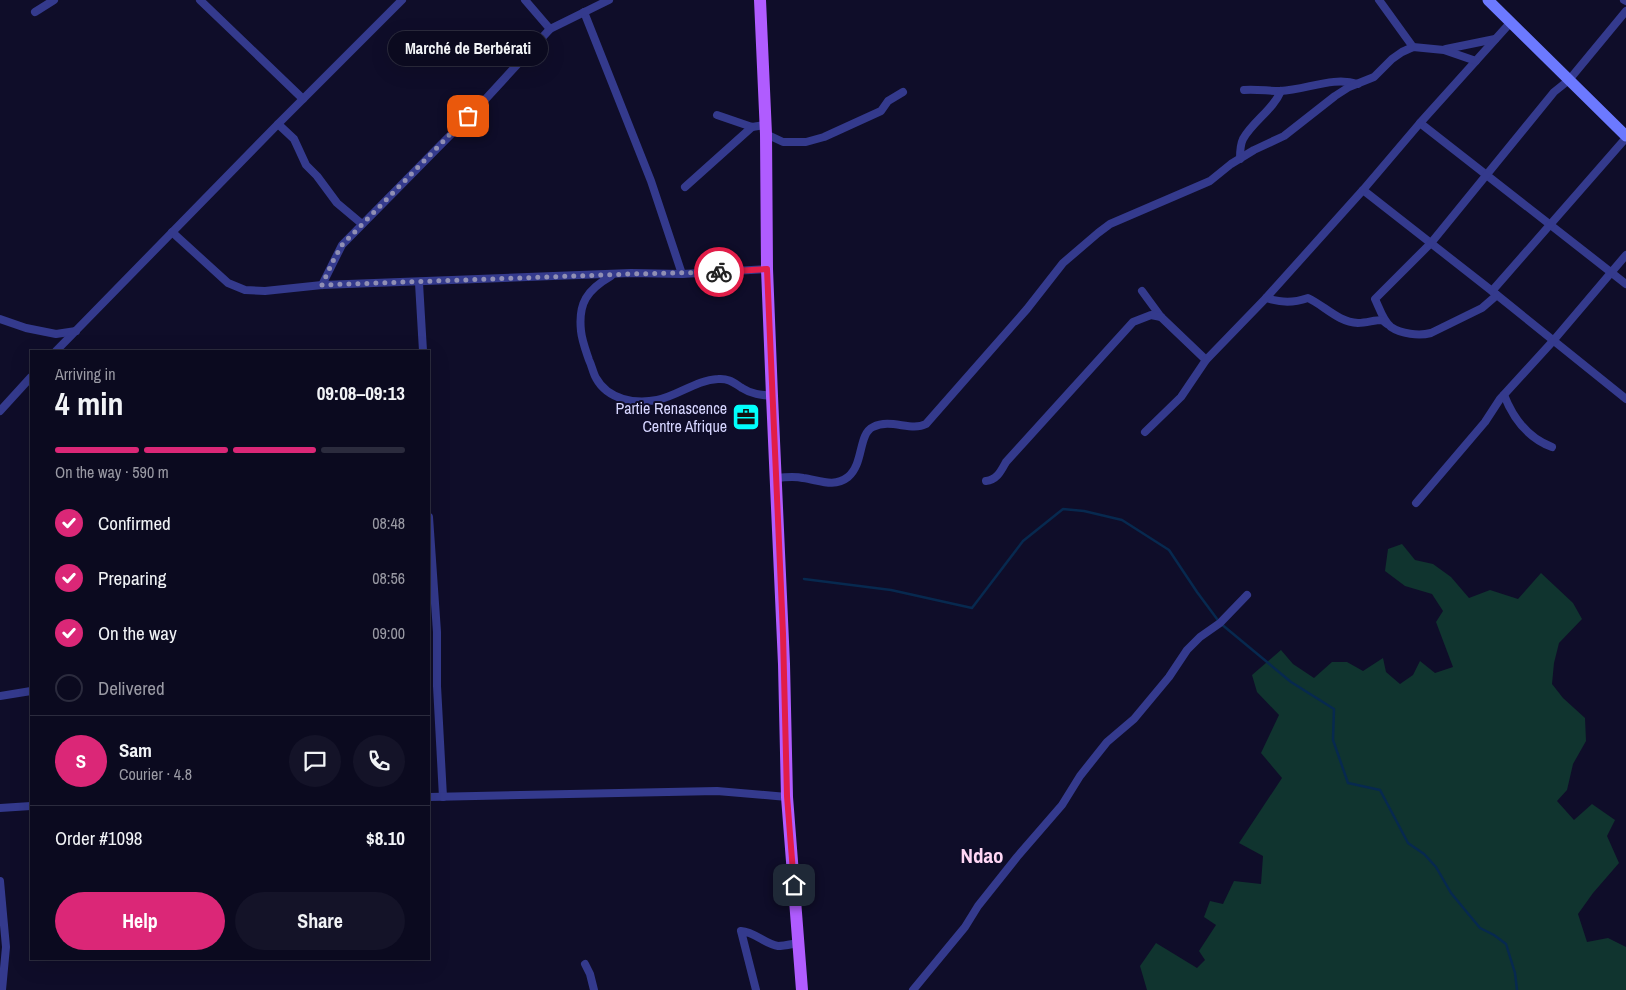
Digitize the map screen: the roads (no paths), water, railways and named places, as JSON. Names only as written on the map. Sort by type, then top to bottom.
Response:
[{"type":"main road","points":[[760,0],[765,129],[767,269],[784,655],[787,796],[802,990]]},
{"type":"street","points":[[35,12],[54,0]]},
{"type":"street","points":[[200,0],[303,99]]},
{"type":"street","points":[[57,350],[402,0]]},
{"type":"street","points":[[525,0],[550,29]]},
{"type":"street","points":[[322,285],[342,245],[482,103],[550,29],[609,0]]},
{"type":"street","points":[[1379,0],[1413,47]]},
{"type":"street","points":[[1266,298],[1281,303],[1308,298],[1346,321],[1358,323],[1382,320],[1390,327],[1400,331],[1422,335],[1431,333],[1482,308],[1549,224],[1626,137],[1488,0]]},
{"type":"street","points":[[1390,327],[1382,315],[1375,298],[1430,243],[1554,92],[1569,80],[1626,11]]},
{"type":"street","points":[[584,12],[651,181],[682,274]]},
{"type":"street","points":[[1145,432],[1181,397],[1206,360],[1266,298],[1510,23]]},
{"type":"street","points":[[1444,50],[1495,39]]},
{"type":"street","points":[[776,478],[802,477],[832,483],[840,481],[848,477],[856,468],[866,433],[869,429],[884,424],[917,427],[926,424],[1021,316],[1063,263],[1098,233],[1123,217],[1203,186],[1240,158],[1284,136],[1349,87],[1374,77],[1392,59],[1413,47],[1444,50],[1476,61]]},
{"type":"street","points":[[1244,90],[1281,91],[1334,80],[1347,80],[1358,84]]},
{"type":"street","points":[[1240,158],[1240,147],[1244,138],[1271,107],[1281,91]]},
{"type":"street","points":[[717,114],[752,127],[765,129],[783,142],[806,142],[824,137],[881,111],[888,101],[903,92]]},
{"type":"street","points":[[1420,123],[1626,284]]},
{"type":"street","points":[[278,124],[294,140],[306,165],[317,176],[337,203],[362,224]]},
{"type":"street","points":[[685,186],[752,127]]},
{"type":"street","points":[[1363,190],[1626,399]]},
{"type":"street","points":[[172,232],[228,282],[245,290],[264,291],[322,285],[419,283],[614,274],[682,274],[767,269]]},
{"type":"street","points":[[1416,503],[1485,422],[1504,395],[1626,255]]},
{"type":"street","points":[[614,274],[598,283],[584,298],[581,310],[581,338],[596,378],[603,388],[613,395],[635,402],[658,400],[702,382],[724,379],[735,382],[742,388],[755,394],[772,396]]},
{"type":"street","points":[[419,283],[423,350]]},
{"type":"street","points":[[1142,291],[1161,317],[1206,360]]},
{"type":"street","points":[[986,480],[992,480],[998,476],[1006,462],[1133,322],[1151,315],[1161,317]]},
{"type":"street","points":[[0,319],[26,328],[56,334],[76,330]]},
{"type":"street","points":[[0,411],[30,378]]},
{"type":"street","points":[[1504,395],[1516,420],[1543,444],[1552,447]]},
{"type":"street","points":[[430,530],[438,632],[437,686],[444,797]]},
{"type":"street","points":[[912,990],[965,927],[978,906],[1017,857],[1062,805],[1080,776],[1107,742],[1134,719],[1169,677],[1187,650],[1200,637],[1220,623],[1246,595]]},
{"type":"street","points":[[0,696],[30,691]]},
{"type":"street","points":[[430,798],[717,792],[787,796]]},
{"type":"street","points":[[0,808],[30,806]]},
{"type":"street","points":[[0,881],[3,947],[2,990]]},
{"type":"street","points":[[756,990],[741,931],[780,946],[798,942]]},
{"type":"street","points":[[585,964],[594,990]]},
{"type":"waterway","points":[[804,579],[891,590],[972,608],[1023,541],[1063,509],[1084,511],[1122,520],[1169,550],[1220,623],[1291,682],[1334,709],[1333,740],[1348,783],[1380,790],[1408,843],[1424,854],[1436,867],[1451,893],[1480,928],[1506,944],[1515,973],[1517,990]]},
{"type":"place","name":"Marché de Berbérati","points":[[468,116]]},
{"type":"place","name":"Partie Renascence Centre Afrique","points":[[746,417]]},
{"type":"district","name":"Ndao","points":[[982,856]]}]
